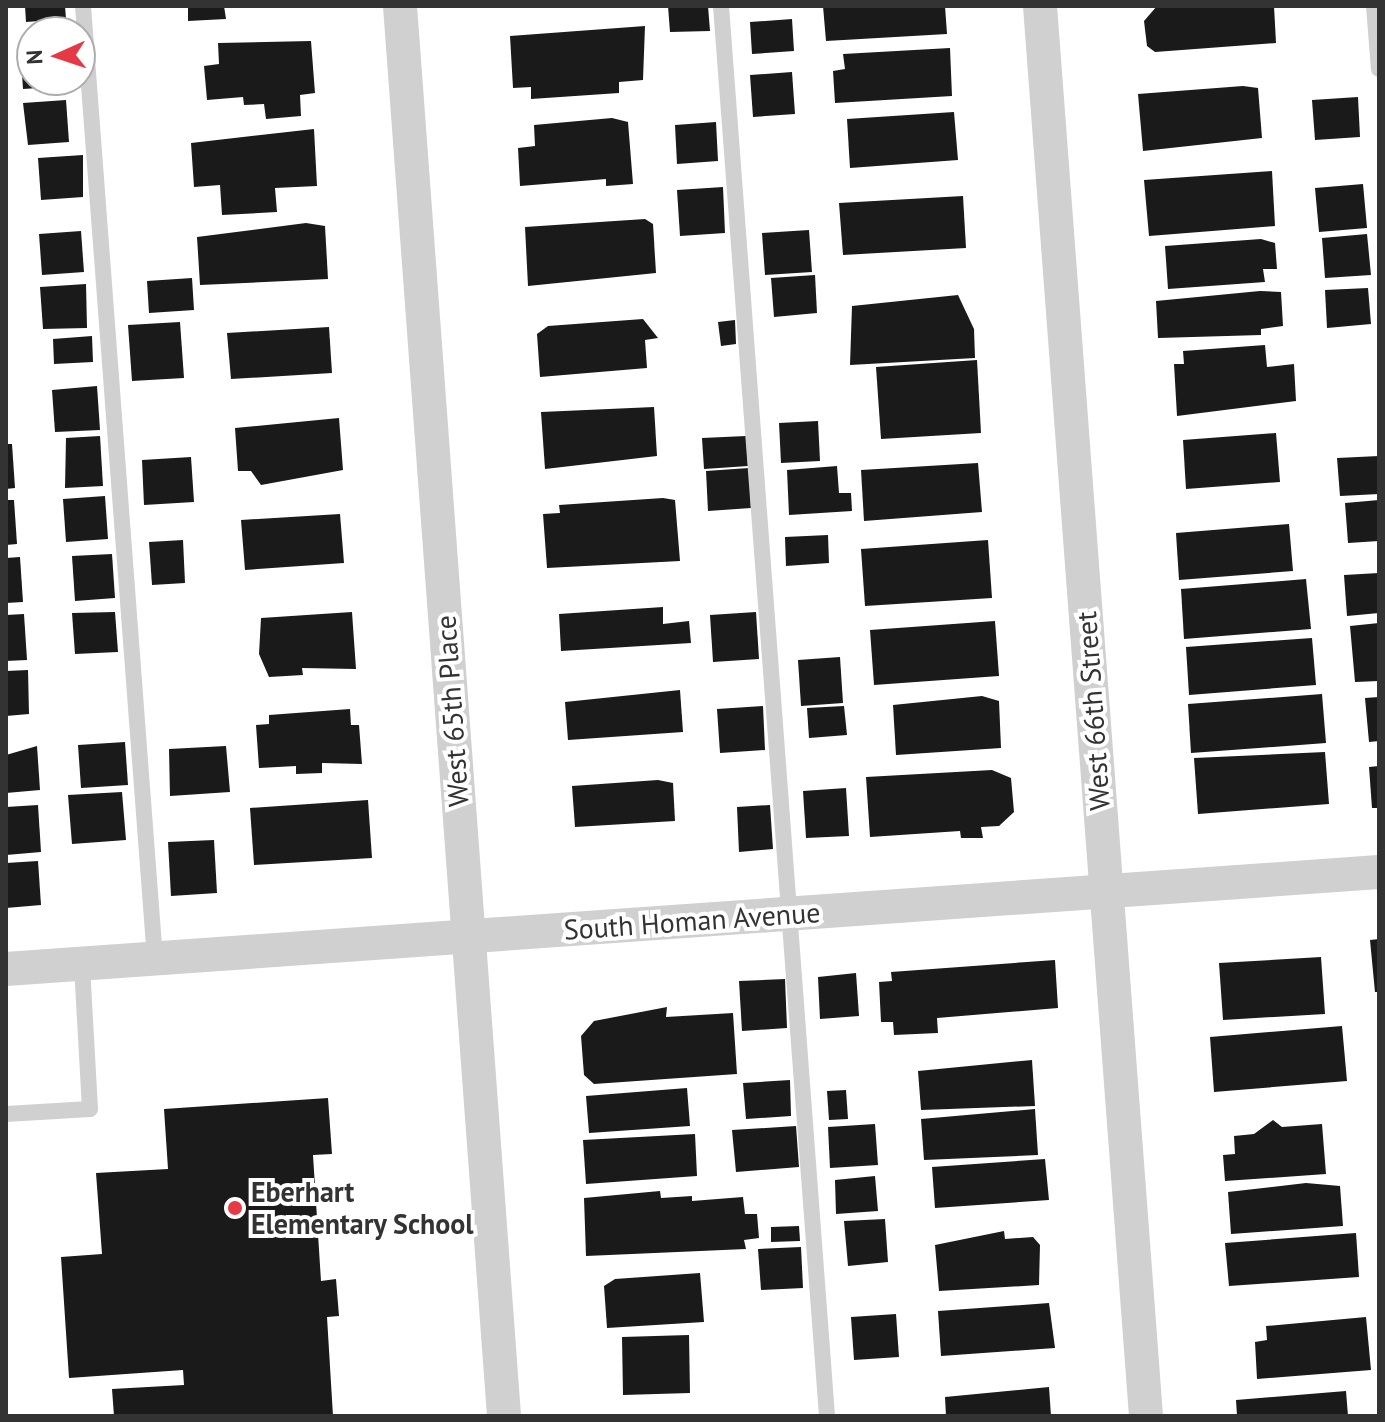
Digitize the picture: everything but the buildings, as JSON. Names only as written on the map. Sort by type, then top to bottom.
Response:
[{"type":"street","name":"West 65th Place","points":[[400,6],[504,1416]]},
{"type":"street","name":"West 66th Street","points":[[1040,6],[1146,1416]]},
{"type":"street","name":"South Homan Avenue","points":[[6,969],[1379,872]]},
{"type":"lane","points":[[83,6],[155,959]]},
{"type":"lane","points":[[721,6],[827,1416]]},
{"type":"lane","points":[[1374,6],[1379,69]]},
{"type":"lane","points":[[6,1114],[90,1109],[82,964]]},
{"type":"place","name":"Eberhart Elementary School","points":[[235,1208]]}]
